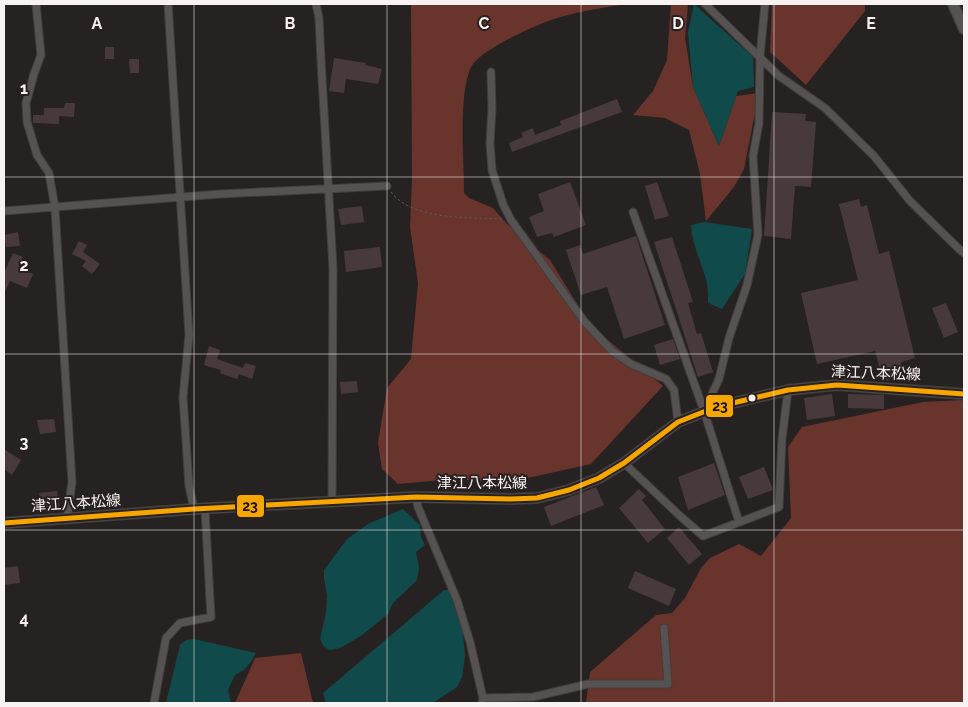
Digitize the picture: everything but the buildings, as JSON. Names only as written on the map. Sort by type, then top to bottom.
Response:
[{"type":"main road","points":[[953,4],[964,29]]},
{"type":"main road","name":"津江八本松線","points":[[4,523],[194,509],[205,510],[416,497],[537,498],[577,487],[599,478],[624,463],[678,422],[704,411],[788,390],[837,385],[964,394]]},
{"type":"street","points":[[36,4],[41,55],[26,103],[27,122],[37,155],[49,173],[55,208],[72,482],[67,519]]},
{"type":"street","points":[[168,4],[189,335],[183,396],[189,486],[194,509]]},
{"type":"street","points":[[316,4],[319,18],[334,321],[332,503]]},
{"type":"street","points":[[705,4],[779,76],[825,108],[874,156],[910,201],[964,253]]},
{"type":"street","points":[[704,411],[719,379],[729,338],[747,285],[758,235],[754,156],[759,123],[760,56],[765,4]]},
{"type":"street","points":[[491,72],[492,108],[490,143],[492,170],[503,204],[511,220],[584,321],[612,351],[630,364],[666,379],[674,390],[678,422]]},
{"type":"street","points":[[4,211],[220,194],[387,186]]},
{"type":"street","points":[[633,212],[704,411],[739,522]]},
{"type":"street","points":[[624,463],[679,516],[704,536],[779,507],[782,439],[788,390]]},
{"type":"street","points":[[416,497],[418,507],[457,600],[470,642],[483,701],[534,700],[588,684],[668,684],[664,628]]},
{"type":"street","points":[[154,703],[166,638],[180,623],[211,616],[205,510]]},
{"type":"path","points":[[387,186],[396,199],[427,214],[511,220]]},
{"type":"shaded area","points":[[411,4],[628,4],[560,17],[525,31],[498,45],[486,52],[471,67],[464,94],[464,193],[469,198],[493,208],[508,225],[550,260],[590,325],[663,386],[591,464],[505,483],[454,479],[398,484],[382,469],[378,443],[387,388],[411,359],[418,283],[410,227],[412,179]]},
{"type":"shaded area","points":[[671,4],[688,4],[685,38],[693,87],[719,146],[736,96],[759,93],[744,169],[734,187],[706,221],[700,174],[689,130],[665,118],[633,115],[653,91],[667,60]]},
{"type":"shaded area","points":[[772,4],[865,4],[865,11],[806,85],[770,52]]},
{"type":"shaded area","points":[[964,400],[964,703],[586,703],[590,672],[656,615],[672,613],[685,598],[701,568],[710,558],[739,544],[761,556],[791,518],[788,447],[802,427],[923,402]]},
{"type":"shaded area","points":[[301,653],[313,703],[235,703],[255,658]]},
{"type":"water","points":[[694,4],[753,57],[754,87],[738,91],[719,146],[693,87],[688,32]]},
{"type":"water","points":[[704,222],[752,229],[745,274],[722,309],[708,303],[707,283],[693,240],[691,225]]},
{"type":"water","points":[[403,509],[420,525],[421,537],[425,545],[416,552],[419,568],[417,580],[393,603],[388,614],[361,636],[340,648],[330,650],[324,647],[320,639],[326,612],[327,595],[324,570],[347,539],[368,524]]},
{"type":"water","points":[[444,590],[449,590],[463,633],[465,656],[462,677],[457,687],[433,703],[326,703],[323,693]]},
{"type":"water","points":[[194,639],[256,653],[244,670],[235,675],[228,690],[231,703],[166,703],[180,645],[186,640]]},
{"type":"transit line","name":"23","points":[[4,523],[194,509],[416,497],[537,498],[569,490],[599,478],[624,463],[678,422],[716,407],[788,390],[837,385],[964,394]]}]
